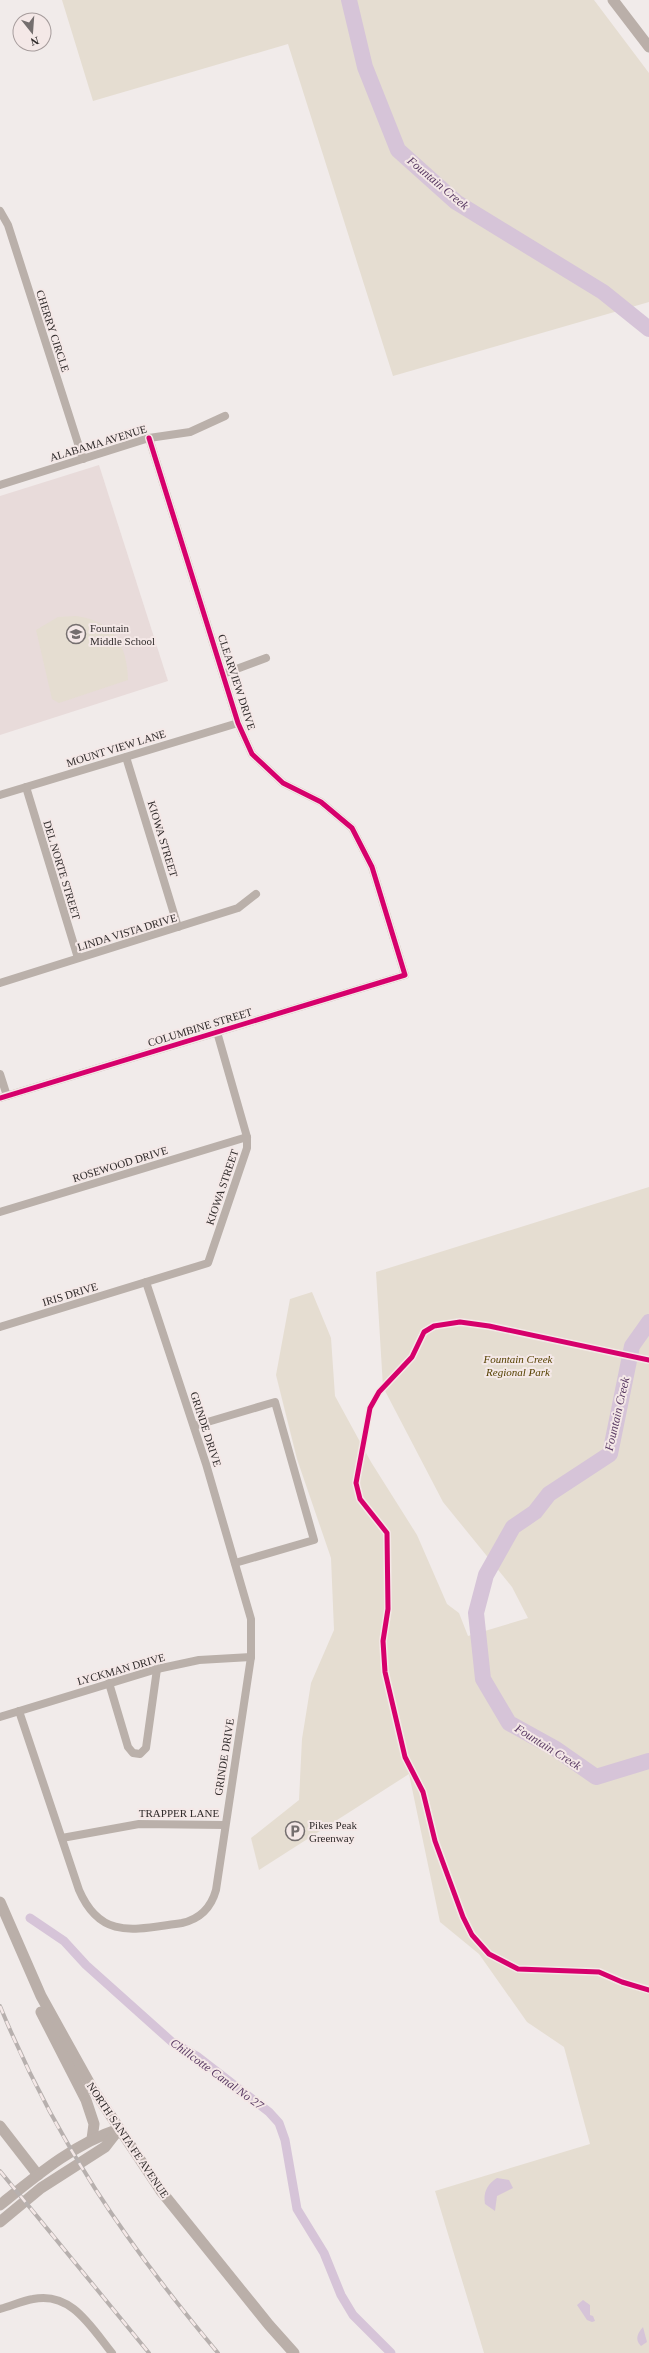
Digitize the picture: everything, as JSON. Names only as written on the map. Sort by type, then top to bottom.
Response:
[{"type":"main road","points":[[613,0],[649,47]]},
{"type":"main road","name":"NORTH SANTA FE AVENUE","points":[[0,1902],[34,1981],[62,2038],[119,2128],[161,2191],[294,2353]]},
{"type":"main road","points":[[34,1981],[35,1998],[54,2041],[86,2100],[94,2124],[92,2139]]},
{"type":"main road","points":[[0,2126],[38,2175]]},
{"type":"main road","points":[[0,2206],[38,2175],[92,2139],[119,2128]]},
{"type":"main road","points":[[0,2222],[46,2185],[105,2147],[119,2128]]},
{"type":"street","name":"CHERRY CIRCLE","points":[[0,211],[8,225],[83,459]]},
{"type":"street","name":"ALABAMA AVENUE","points":[[0,485],[149,438],[190,432],[225,416]]},
{"type":"street","name":"CLEARVIEW DRIVE","points":[[149,438],[238,723],[252,754],[283,783],[321,802],[352,828],[372,867],[405,975]]},
{"type":"street","points":[[223,674],[266,658]]},
{"type":"street","name":"MOUNT VIEW LANE","points":[[0,795],[238,723]]},
{"type":"street","name":"KIOWA STREET","points":[[126,757],[178,927]]},
{"type":"street","name":"DEL NORTE STREET","points":[[26,787],[78,958]]},
{"type":"street","name":"LINDA VISTA DRIVE","points":[[0,983],[238,908],[256,894]]},
{"type":"street","name":"COLUMBINE STREET","points":[[3,1097],[405,975]]},
{"type":"street","name":"KIOWA STREET","points":[[146,1282],[208,1263],[247,1148],[247,1137],[217,1032]]},
{"type":"street","points":[[0,1074],[3,1097]]},
{"type":"street","name":"ROSEWOOD DRIVE","points":[[0,1212],[247,1137]]},
{"type":"street","name":"IRIS DRIVE","points":[[0,1327],[146,1282]]},
{"type":"street","name":"GRINDE DRIVE","points":[[19,1711],[84,1901],[88,1908],[101,1922],[116,1928],[173,1924],[197,1918],[214,1899],[251,1657],[251,1619],[194,1426],[146,1282]]},
{"type":"street","points":[[194,1426],[275,1402],[314,1540],[235,1563]]},
{"type":"street","name":"LYCKMAN DRIVE","points":[[0,1717],[157,1669],[199,1660],[251,1657]]},
{"type":"street","points":[[109,1683],[128,1747],[133,1753],[140,1754],[146,1748],[157,1669]]},
{"type":"street","name":"TRAPPER LANE","points":[[62,1838],[139,1824],[225,1824]]},
{"type":"street","points":[[0,2309],[31,2299],[59,2299],[79,2313],[112,2353]]},
{"type":"shaded area","name":"Fountain Middle School","points":[[99,465],[168,681],[0,735],[0,496]]},
{"type":"shaded area","points":[[497,2178],[509,2180],[513,2188],[497,2196],[495,2211],[485,2204],[485,2193],[488,2186]]},
{"type":"shaded area","points":[[583,2300],[590,2305],[590,2315],[593,2316],[595,2321],[592,2322],[587,2320],[577,2305]]},
{"type":"shaded area","points":[[643,2327],[647,2342],[641,2346],[637,2338]]},
{"type":"green space","points":[[62,0],[594,0],[649,73],[649,302],[393,376],[288,44],[93,101]]},
{"type":"green space","points":[[76,616],[100,623],[109,629],[116,637],[125,656],[128,680],[59,703],[52,699],[36,630],[58,617]]},
{"type":"green space","name":"Fountain Creek Regional Park","points":[[649,1187],[649,2353],[484,2353],[435,2191],[590,2144],[564,2047],[527,2022],[479,1954],[440,1922],[409,1774],[259,1870],[251,1838],[299,1800],[302,1739],[311,1683],[334,1630],[331,1558],[297,1459],[276,1375],[290,1299],[312,1292],[331,1338],[335,1396],[371,1462],[417,1535],[447,1604],[459,1613],[468,1636],[528,1618],[512,1587],[443,1502],[383,1387],[376,1272]]},
{"type":"waterway","name":"Fountain Creek","points":[[349,0],[365,67],[398,150],[456,202],[603,292],[649,329]]},
{"type":"waterway","name":"Fountain Creek","points":[[649,1322],[632,1346],[610,1454],[549,1494],[535,1512],[513,1527],[486,1575],[476,1613],[483,1679],[509,1723],[556,1749],[596,1777],[649,1761]]},
{"type":"waterway","name":"Chillcotte Canal No 27","points":[[30,1918],[64,1941],[86,1965],[172,2042],[198,2057],[269,2112],[279,2123],[285,2140],[297,2209],[324,2253],[341,2295],[353,2315],[391,2353]]},
{"type":"railway","points":[[0,2006],[21,2055],[44,2101],[95,2188],[152,2271],[218,2353]]},
{"type":"railway","points":[[0,2171],[149,2353]]},
{"type":"cycle path","points":[[0,1098],[405,975],[372,867],[352,828],[321,802],[283,783],[252,754],[238,723],[149,438]]},
{"type":"cycle path","points":[[649,1360],[489,1326],[460,1322],[434,1326],[424,1332],[412,1357],[379,1392],[370,1408],[356,1483],[360,1499],[387,1533],[388,1609],[383,1641],[385,1672],[405,1757],[423,1792],[435,1841],[463,1917],[472,1935],[489,1954],[518,1969],[599,1972],[622,1982],[649,1990]]},
{"type":"place","name":"Fountain Middle School","points":[[76,634]]},
{"type":"place","name":"Pikes Peak Greenway","points":[[295,1831]]}]
